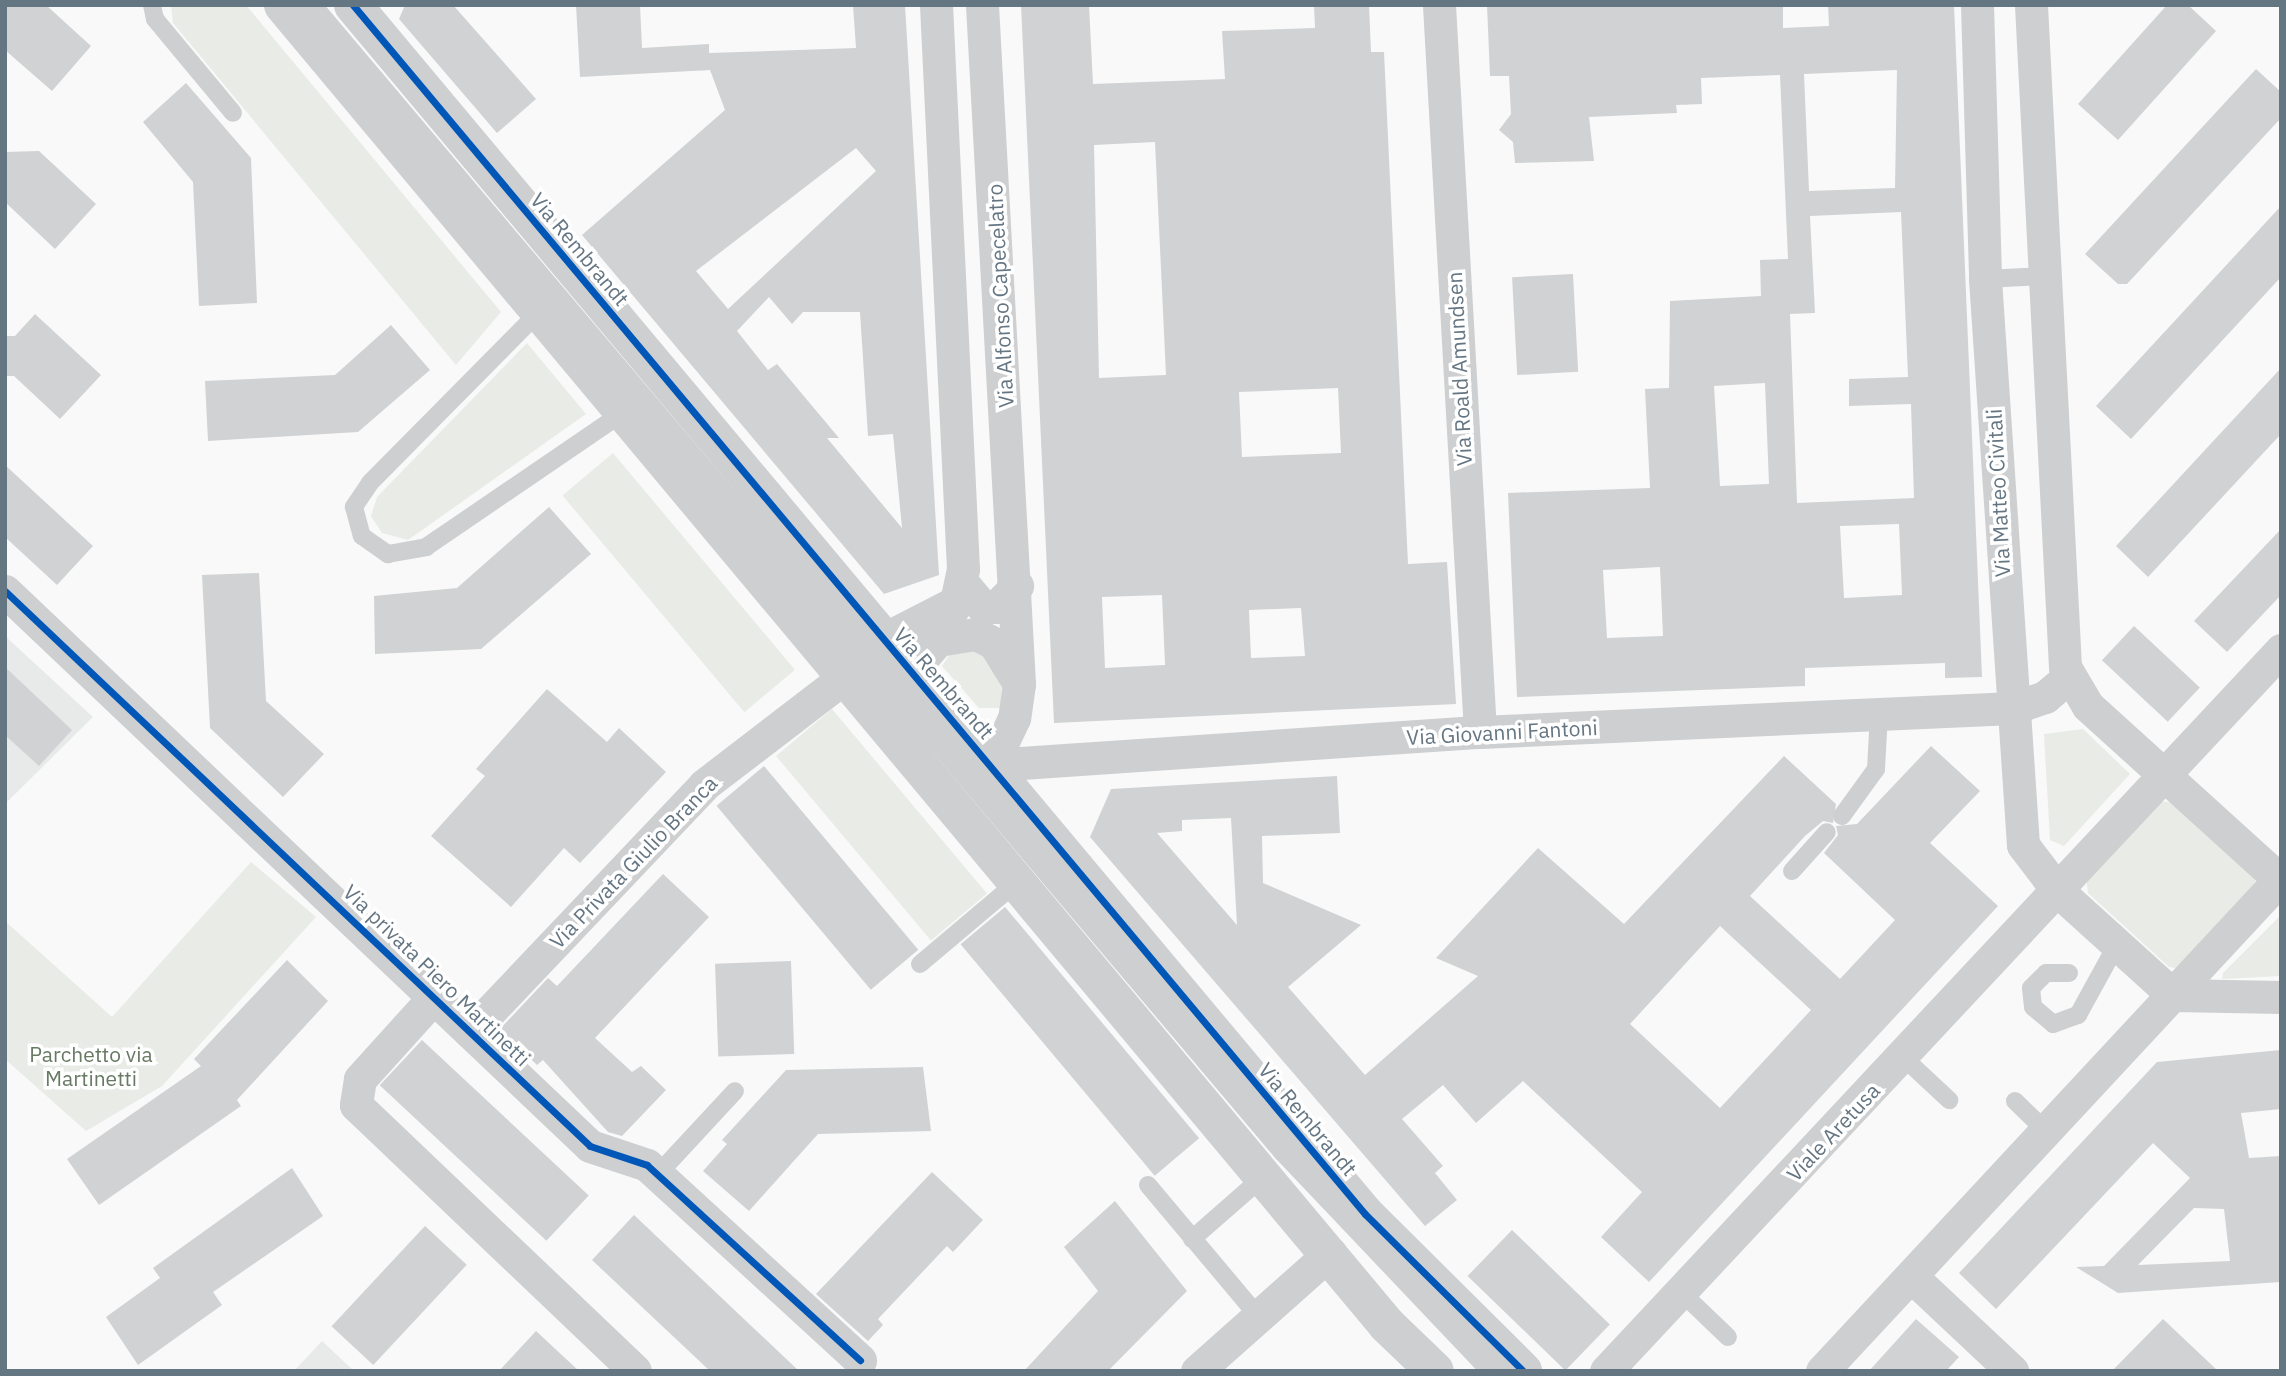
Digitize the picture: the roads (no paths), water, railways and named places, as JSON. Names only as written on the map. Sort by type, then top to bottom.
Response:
[{"type":"street","name":"Via Rembrandt","points":[[283,5],[621,414],[862,659],[972,786],[1017,882],[1265,1175],[1387,1325],[1435,1371]]},
{"type":"street","points":[[892,694],[938,640],[959,591],[936,5]]},
{"type":"street","name":"Via Alfonso Capecelatro","points":[[972,786],[1014,718],[1019,684],[1017,586],[982,5]]},
{"type":"street","name":"Via Roald Amundsen","points":[[1439,5],[1480,732]]},
{"type":"street","name":"Via Matteo Civitali","points":[[1977,5],[1985,279],[2023,845],[2058,891]]},
{"type":"street","points":[[1822,1371],[2280,879],[2088,706],[2068,678],[2042,276],[2031,5]]},
{"type":"street","name":"Via Rembrandt","points":[[361,10],[862,659],[972,786],[1365,1214],[1523,1371]]},
{"type":"street","points":[[959,591],[989,607],[1009,600],[1017,586]]},
{"type":"street","name":"Via privata Piero Martinetti","points":[[5,591],[436,996],[590,1146],[658,1174],[860,1360]]},
{"type":"street","points":[[862,659],[959,591]]},
{"type":"street","points":[[938,640],[976,634],[994,643],[1019,684]]},
{"type":"street","name":"Viale Aretusa","points":[[1606,1371],[1904,1058],[2281,650]]},
{"type":"street","name":"Via Privata Giulio Branca","points":[[470,1032],[704,785],[862,659]]},
{"type":"street","points":[[2013,708],[2045,697],[2068,678]]},
{"type":"street","name":"Via Giovanni Fantoni","points":[[972,786],[1480,732],[2013,708]]},
{"type":"street","points":[[2058,891],[2173,995],[2281,997]]},
{"type":"street","name":"Via privata Piero Martinetti","points":[[436,996],[360,1079],[356,1105],[635,1371]]},
{"type":"street","points":[[1197,1371],[1329,1253]]},
{"type":"street","points":[[1911,1276],[2012,1371]]},
{"type":"lane","points":[[152,5],[155,19],[233,113]]},
{"type":"lane","name":"Via Rembrandt","points":[[313,5],[862,659]]},
{"type":"lane","points":[[1985,279],[2042,276]]},
{"type":"lane","points":[[538,313],[370,483],[354,507],[362,536],[388,554],[426,547],[621,414]]},
{"type":"lane","points":[[1842,816],[1876,769],[1879,714]]},
{"type":"lane","name":"Via Rembrandt","points":[[972,786],[1351,1231],[1490,1371]]},
{"type":"lane","points":[[1792,871],[1827,832]]},
{"type":"lane","points":[[920,964],[1017,882]]},
{"type":"lane","points":[[2069,972],[2046,973],[2031,988],[2033,1007],[2053,1024],[2078,1015],[2117,944]]},
{"type":"lane","points":[[1904,1058],[1950,1100]]},
{"type":"lane","points":[[658,1174],[735,1091]]},
{"type":"lane","points":[[2015,1101],[2046,1131]]},
{"type":"lane","points":[[1192,1239],[1265,1175]]},
{"type":"lane","points":[[1148,1185],[1257,1315]]},
{"type":"lane","points":[[1681,1292],[1728,1337]]},
{"type":"park label","name":"Parchetto via Martinetti","points":[[91,1066]]}]
